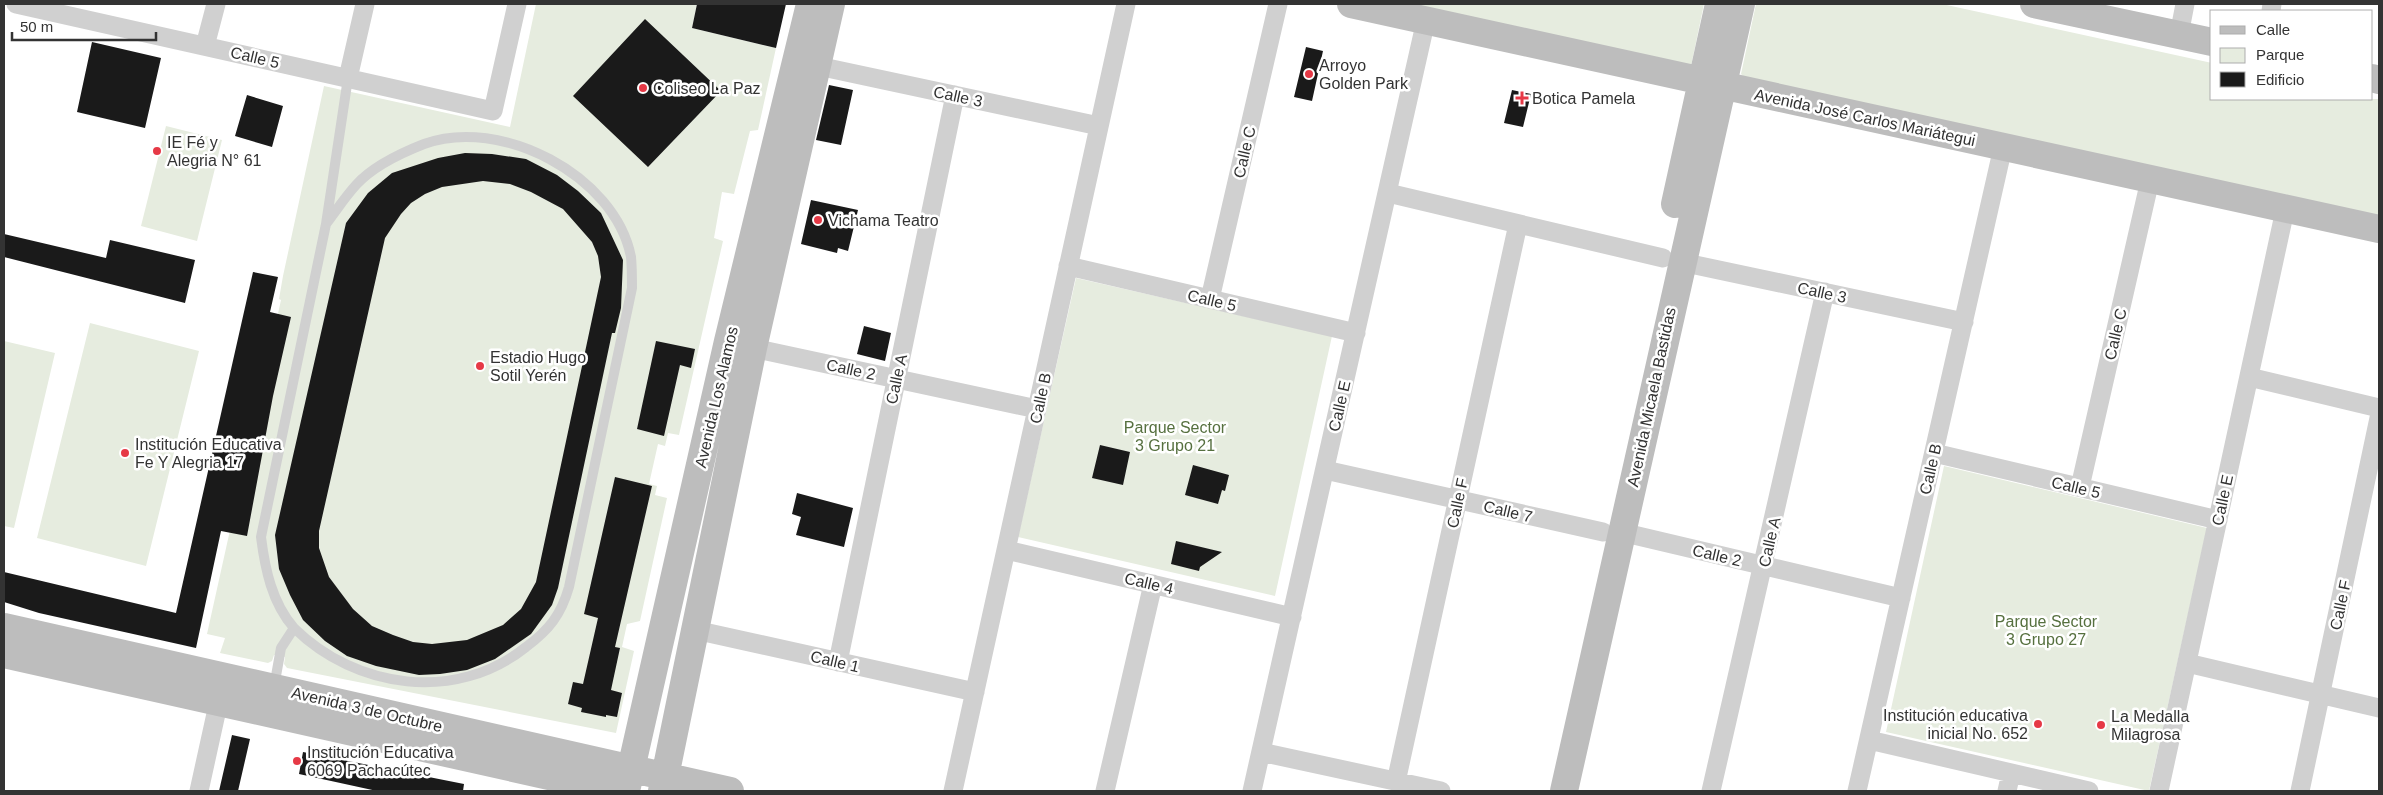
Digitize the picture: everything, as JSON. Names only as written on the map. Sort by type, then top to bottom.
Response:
[{"type":"street","name":"Calle 5","points":[[16,4],[66,9],[205,46],[493,111],[517,4]]},
{"type":"street","points":[[205,46],[216,4]]},
{"type":"street","points":[[348,78],[365,4]]},
{"type":"street","name":"Avenida Los Alamos","points":[[663,784],[754,348],[807,80],[810,4]]},
{"type":"street","name":"Avenida Los Alamos","points":[[624,784],[728,341],[831,4]]},
{"type":"street","name":"Calle B","points":[[953,791],[1126,4]]},
{"type":"street","name":"Calle C","points":[[1210,299],[1278,4]]},
{"type":"street","name":"Avenida José Carlos Mariátegui","points":[[1351,4],[2285,210],[2379,229]]},
{"type":"street","name":"Avenida Micaela Bastidas","points":[[1713,84],[1719,4]]},
{"type":"street","name":"Avenida Micaela Bastidas","points":[[1564,791],[1612,532],[1672,260],[1713,84],[1740,4]]},
{"type":"street","points":[[2034,4],[2210,42]]},
{"type":"street","points":[[2179,35],[2186,4]]},
{"type":"street","name":"Calle E","points":[[1252,791],[1426,20]]},
{"type":"street","name":"Calle 3","points":[[807,80],[955,95],[1099,126]]},
{"type":"street","name":"Calle A","points":[[838,662],[955,95]]},
{"type":"street","name":"Calle B","points":[[1857,791],[2003,147]]},
{"type":"street","name":"Calle C","points":[[2080,487],[2150,180]]},
{"type":"street","name":"Calle 3","points":[[1388,194],[1672,260],[1964,322]]},
{"type":"street","name":"Calle E","points":[[2159,791],[2285,210]]},
{"type":"street","name":"Calle F","points":[[1396,782],[1518,224]]},
{"type":"street","name":"Calle 5","points":[[1068,266],[1356,333]]},
{"type":"street","name":"Calle A","points":[[1711,791],[1825,292]]},
{"type":"street","name":"Calle 2","points":[[754,348],[1037,410]]},
{"type":"street","points":[[2249,378],[2379,408]]},
{"type":"street","name":"Calle F","points":[[2300,791],[2379,418]]},
{"type":"street","name":"Calle 5","points":[[1934,453],[2218,520]]},
{"type":"street","name":"Calle 7","points":[[1325,470],[1612,532]]},
{"type":"street","name":"Avenida Micaela Bastidas","points":[[1544,791],[1612,532]]},
{"type":"street","name":"Calle 2","points":[[1612,532],[1901,598]]},
{"type":"street","name":"Calle 4","points":[[1006,550],[1292,616]]},
{"type":"street","points":[[1105,791],[1152,584]]},
{"type":"street","name":"Avenida 3 de Octubre","points":[[4,627],[221,690],[624,784],[663,784],[730,791]]},
{"type":"street","name":"Calle 1","points":[[695,630],[975,692]]},
{"type":"street","name":"Avenida 3 de Octubre","points":[[4,654],[221,690],[274,688],[624,784]]},
{"type":"street","points":[[2187,663],[2379,708]]},
{"type":"street","points":[[199,791],[221,690]]},
{"type":"street","points":[[1869,740],[2089,791]]},
{"type":"street","points":[[1261,752],[1441,791]]},
{"type":"street","points":[[2007,791],[2011,773]]},
{"type":"lane","points":[[326,224],[357,184],[380,166],[403,153],[425,144],[454,136],[476,137],[508,143],[533,151],[565,167],[592,190],[611,214],[622,235],[630,257],[632,288],[569,587],[558,617],[551,627],[507,662],[478,675],[453,682],[424,682],[385,677],[346,665],[313,646],[286,619],[265,570],[261,537],[326,224],[348,78]]},
{"type":"lane","points":[[274,688],[281,648],[294,628]]},
{"type":"green space","name":"Estadio Hugo Sotil Yerén","points":[[536,4],[697,4],[692,28],[776,48],[758,130],[750,131],[734,194],[722,192],[714,238],[723,241],[679,435],[668,433],[665,446],[658,444],[649,484],[657,486],[655,495],[667,498],[640,621],[627,624],[622,647],[634,651],[616,733],[287,668],[284,664],[285,657],[274,655],[272,661],[268,663],[220,653],[225,638],[207,634],[281,300],[279,299],[283,276],[324,86],[510,127]]},
{"type":"green space","points":[[1410,4],[1704,4],[1691,66]]},
{"type":"green space","points":[[1756,4],[1942,4],[2210,63],[2210,100],[2379,99],[2379,217],[1748,82],[1741,74]]},
{"type":"green space","points":[[166,126],[222,140],[197,241],[141,226]]},
{"type":"green space","name":"Parque Sector 3 Grupo 21","points":[[1076,278],[1332,336],[1275,596],[1018,537]]},
{"type":"green space","points":[[90,323],[199,351],[146,566],[37,538]]},
{"type":"green space","points":[[4,341],[55,353],[14,528],[4,526]]},
{"type":"green space","name":"Parque Sector 3 Grupo 27","points":[[1944,466],[2207,528],[2149,791],[1886,732]]},
{"type":"building","points":[[697,4],[786,4],[776,48],[692,28]]},
{"type":"building","points":[[645,19],[721,91],[648,167],[573,96]]},
{"type":"building","points":[[92,42],[161,58],[145,128],[77,112]]},
{"type":"building","name":"Arroyo Golden Park","points":[[1306,47],[1323,51],[1312,101],[1294,97]]},
{"type":"building","points":[[829,85],[853,90],[841,145],[816,140]]},
{"type":"building","points":[[1512,90],[1531,94],[1523,127],[1504,123]]},
{"type":"building","points":[[247,95],[283,106],[272,147],[235,136]]},
{"type":"building","points":[[465,153],[492,154],[526,159],[557,175],[578,191],[601,213],[623,260],[621,308],[615,333],[612,333],[558,588],[552,605],[531,634],[495,659],[467,670],[419,675],[376,666],[347,656],[325,641],[303,620],[279,569],[275,535],[346,223],[368,193],[392,173],[438,158]],"holes":[[[483,181],[510,184],[531,192],[563,209],[592,242],[598,256],[601,277],[536,582],[521,609],[503,625],[467,640],[432,644],[413,642],[372,626],[353,609],[329,577],[319,548],[319,531],[385,238],[401,214],[411,203],[425,194],[442,187]]]},
{"type":"building","points":[[811,200],[858,210],[848,251],[838,248],[837,253],[801,244]]},
{"type":"building","points":[[4,234],[106,258],[110,240],[195,260],[185,303],[4,257]]},
{"type":"building","points":[[253,272],[278,277],[270,312],[291,317],[273,396],[247,536],[221,531],[196,648],[39,613],[4,602],[4,572],[176,613]]},
{"type":"building","points":[[864,326],[891,333],[885,361],[857,354]]},
{"type":"building","points":[[656,341],[695,349],[691,368],[680,365],[664,436],[637,429]]},
{"type":"building","points":[[1100,445],[1130,452],[1123,485],[1092,478]]},
{"type":"building","points":[[1193,465],[1229,475],[1225,491],[1222,490],[1218,504],[1185,495]]},
{"type":"building","points":[[615,477],[652,486],[615,647],[620,648],[611,690],[622,693],[617,717],[606,715],[606,717],[581,712],[582,708],[568,704],[573,682],[583,684],[598,618],[584,614]]},
{"type":"building","points":[[797,493],[853,508],[844,547],[796,535],[801,517],[792,514]]},
{"type":"building","points":[[1176,541],[1222,552],[1200,567],[1199,571],[1171,564]]},
{"type":"building","points":[[232,735],[250,739],[238,791],[219,791]]},
{"type":"building","points":[[303,752],[464,784],[463,791],[377,791],[299,774]]},
{"type":"place","name":"Arroyo Golden Park","points":[[1309,74]]},
{"type":"place","name":"Coliseo La Paz","points":[[643,88]]},
{"type":"place","name":"Botica Pamela","points":[[1522,98]]},
{"type":"place","name":"IE Fé y Alegria N° 61","points":[[157,151]]},
{"type":"place","name":"Vichama Teatro","points":[[818,220]]},
{"type":"place","name":"Estadio Hugo Sotil Yerén","points":[[480,366]]},
{"type":"place","name":"Institución Educativa Fe Y Alegria 17","points":[[125,453]]},
{"type":"place","name":"Institución educativa inicial No. 652","points":[[2038,724]]},
{"type":"place","name":"La Medalla Milagrosa","points":[[2101,725]]},
{"type":"place","name":"Institución Educativa 6069 Pachacútec","points":[[297,761]]}]
